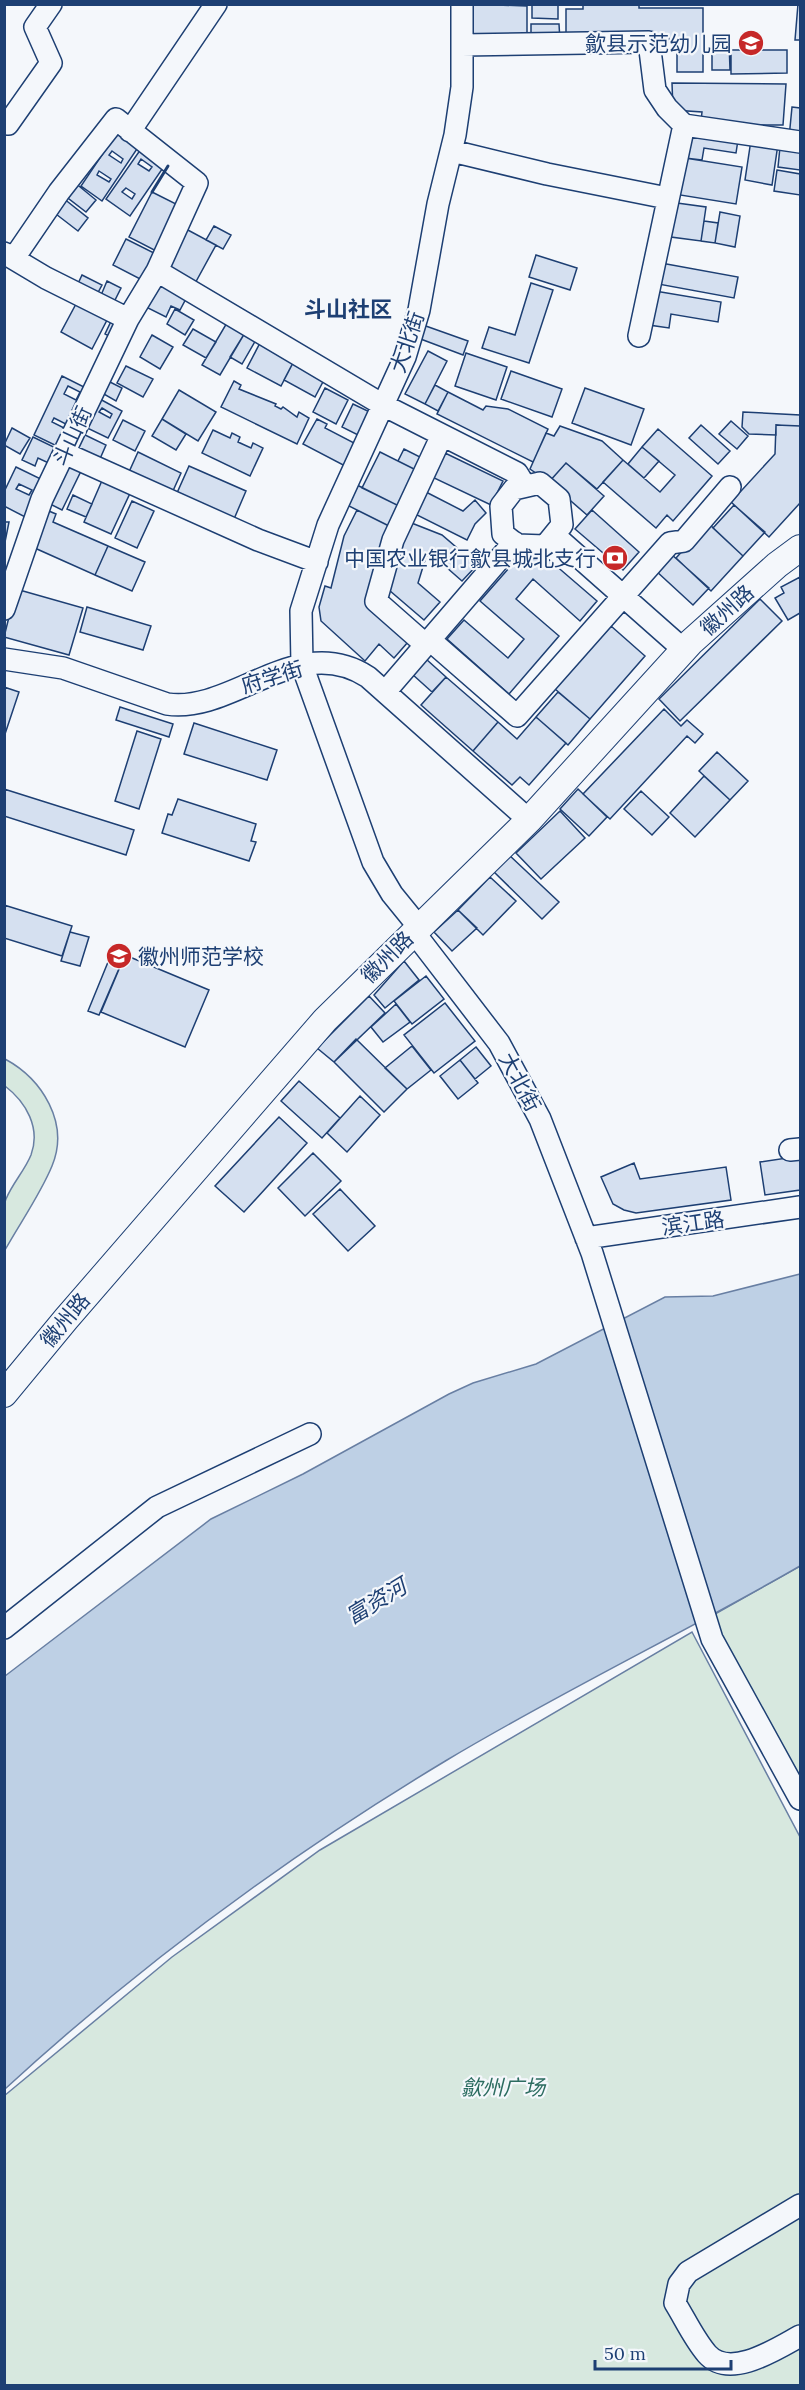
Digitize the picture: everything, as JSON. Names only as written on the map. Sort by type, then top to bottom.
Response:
[{"type":"main road","name":"徽州路","points":[[4,1394],[66,1318],[318,1029],[415,928],[529,820],[684,650],[721,614],[801,549]]},
{"type":"street","points":[[4,123],[8,124],[51,63],[35,27],[51,4]]},
{"type":"street","points":[[128,319],[46,278],[9,256],[116,119],[130,131],[216,4]]},
{"type":"street","name":"大北街","points":[[462,4],[462,87],[452,151],[438,204],[412,335],[328,525],[301,611],[302,665],[373,862],[415,928],[499,1043],[525,1088],[554,1151],[589,1246],[712,1639],[801,1799]]},
{"type":"street","points":[[462,45],[649,42],[655,90],[667,108],[684,125],[801,142]]},
{"type":"street","points":[[639,336],[684,125]]},
{"type":"street","name":"斗山街","points":[[4,609],[42,500],[128,319],[157,271],[197,183],[130,131]]},
{"type":"street","points":[[452,151],[547,174],[667,198]]},
{"type":"street","points":[[157,271],[383,405],[517,473],[525,486]]},
{"type":"street","points":[[442,435],[393,540],[376,601],[517,716],[670,543],[684,541],[730,487]]},
{"type":"street","points":[[64,453],[258,540],[317,562]]},
{"type":"street","points":[[540,483],[559,498],[562,525],[554,535],[545,546],[517,545],[503,534],[501,506],[514,489],[540,483]]},
{"type":"street","points":[[554,535],[684,650]]},
{"type":"street","points":[[386,692],[513,542]]},
{"type":"street","name":"府学街","points":[[4,659],[63,668],[167,704],[182,706],[196,705],[261,677],[302,665],[349,667],[368,677],[386,692],[529,820]]},
{"type":"street","name":"滨江路","points":[[589,1246],[801,1207]]},
{"type":"street","points":[[4,1628],[157,1507],[310,1434]]},
{"type":"street","points":[[801,2205],[694,2268],[679,2284],[675,2303],[708,2356],[718,2360],[730,2363],[754,2361],[801,2336]]},
{"type":"green space","points":[[5,1059],[30,1078],[41,1090],[49,1104],[55,1119],[57,1150],[47,1177],[5,1250],[4,1205],[31,1155],[34,1135],[30,1116],[13,1092],[5,1086]]},
{"type":"green space","points":[[800,1566],[800,1782],[719,1635],[715,1614]]},
{"type":"green space","name":"歙州广场","points":[[692,1632],[800,1837],[800,2385],[5,2385],[4,2096],[172,1957],[320,1850]]},
{"type":"water","name":"富资河","points":[[800,1274],[800,1566],[490,1735],[330,1834],[273,1873],[163,1955],[56,2043],[5,2089],[5,1676],[211,1519],[303,1474],[449,1394],[473,1383],[536,1364],[665,1297],[713,1296]]},
{"type":"building","points":[[468,4],[527,6],[527,36],[469,37]]},
{"type":"building","points":[[532,4],[558,4],[558,19],[532,18]]},
{"type":"building","points":[[639,4],[639,8],[703,8],[703,72],[677,72],[677,42],[669,42],[669,37],[566,37],[566,9],[583,9],[583,5]]},
{"type":"building","points":[[791,4],[791,5],[718,5]]},
{"type":"building","points":[[798,4],[800,4],[800,40],[795,40]]},
{"type":"building","points":[[531,24],[559,24],[560,41],[531,41]]},
{"type":"building","points":[[712,41],[729,41],[730,70],[712,70]]},
{"type":"building","points":[[731,50],[787,50],[787,73],[731,74]]},
{"type":"building","points":[[672,83],[786,84],[783,125],[729,125],[701,121],[702,112],[673,110]]},
{"type":"building","points":[[792,107],[800,108],[800,139],[789,138]]},
{"type":"building","points":[[120,128],[141,143],[102,201],[81,186]],"holes":[[[112,151],[123,159],[121,163],[109,155]],[[99,171],[111,179],[109,182],[97,175]]]},
{"type":"building","points":[[689,133],[738,140],[736,153],[704,148],[702,160],[685,158]]},
{"type":"building","points":[[751,140],[778,144],[772,185],[745,180]]},
{"type":"building","points":[[143,146],[167,162],[130,216],[106,199]],"holes":[[[141,159],[152,167],[149,171],[138,164]],[[126,188],[135,194],[132,199],[122,192]]]},
{"type":"building","points":[[780,147],[800,150],[800,170],[778,167]]},
{"type":"building","points":[[685,158],[742,167],[736,204],[680,195]]},
{"type":"building","points":[[777,170],[800,174],[800,195],[774,191]]},
{"type":"building","points":[[74,182],[96,200],[86,212],[64,195]]},
{"type":"building","points":[[152,192],[182,207],[160,253],[129,237]]},
{"type":"building","points":[[63,198],[88,218],[78,231],[52,211]]},
{"type":"building","points":[[677,203],[706,207],[701,241],[671,237]]},
{"type":"building","points":[[720,212],[740,216],[735,247],[715,243]]},
{"type":"building","points":[[704,221],[718,223],[715,243],[701,241]]},
{"type":"building","points":[[214,226],[231,235],[223,249],[206,240]]},
{"type":"building","points":[[186,229],[216,245],[193,287],[163,270]]},
{"type":"building","points":[[126,239],[158,255],[144,281],[113,265]]},
{"type":"building","points":[[536,255],[577,268],[570,290],[529,277]]},
{"type":"building","points":[[661,263],[738,277],[734,298],[658,284]]},
{"type":"building","points":[[82,275],[102,285],[95,298],[76,288]]},
{"type":"building","points":[[159,277],[189,293],[180,310],[171,306],[166,317],[144,306]]},
{"type":"building","points":[[107,281],[121,288],[112,306],[99,300]]},
{"type":"building","points":[[531,283],[553,290],[529,363],[482,348],[489,327],[515,335]]},
{"type":"building","points":[[655,291],[721,302],[718,322],[671,314],[669,328],[649,325]]},
{"type":"building","points":[[76,304],[107,320],[92,349],[61,332]]},
{"type":"building","points":[[175,309],[194,320],[185,335],[167,324]]},
{"type":"building","points":[[114,315],[115,339],[105,334]]},
{"type":"building","points":[[228,321],[246,331],[220,375],[202,365]]},
{"type":"building","points":[[423,325],[468,341],[463,355],[418,338]]},
{"type":"building","points":[[193,329],[216,342],[206,358],[183,345]]},
{"type":"building","points":[[246,331],[257,338],[242,364],[230,357]]},
{"type":"building","points":[[152,335],[173,347],[160,369],[140,357]]},
{"type":"building","points":[[261,341],[295,359],[281,386],[247,368]]},
{"type":"building","points":[[428,351],[447,361],[425,404],[405,394]]},
{"type":"building","points":[[466,353],[507,367],[496,400],[455,386]]},
{"type":"building","points":[[295,359],[326,376],[315,397],[284,380]]},
{"type":"building","points":[[126,366],[153,379],[143,397],[117,383]]},
{"type":"building","points":[[511,371],[562,389],[552,417],[501,399]]},
{"type":"building","points":[[62,376],[92,391],[63,449],[34,435]],"holes":[[[68,386],[80,392],[76,400],[64,394]],[[54,418],[66,424],[64,428],[52,422]]]},
{"type":"building","points":[[108,381],[122,388],[116,401],[102,393]]},
{"type":"building","points":[[234,381],[241,385],[239,389],[276,404],[275,406],[281,409],[283,407],[297,417],[299,412],[309,418],[297,444],[221,407]]},
{"type":"building","points":[[435,385],[448,392],[438,411],[425,404]]},
{"type":"building","points":[[325,388],[348,400],[336,424],[313,412]]},
{"type":"building","points":[[585,388],[644,409],[631,445],[572,423]]},
{"type":"building","points":[[179,390],[216,412],[198,441],[162,419]]},
{"type":"building","points":[[448,392],[483,410],[486,406],[508,409],[548,429],[533,462],[437,414]]},
{"type":"building","points":[[98,398],[122,411],[108,438],[83,426]],"holes":[[[102,408],[112,414],[110,418],[99,412]]]},
{"type":"building","points":[[353,404],[374,414],[362,437],[342,427]]},
{"type":"building","points":[[743,412],[800,415],[800,426],[776,425],[776,435],[749,434],[742,427]]},
{"type":"building","points":[[162,419],[186,434],[176,450],[152,436]]},
{"type":"building","points":[[317,419],[327,424],[325,428],[358,445],[347,467],[303,444]]},
{"type":"building","points":[[123,420],[145,431],[135,451],[113,440]]},
{"type":"building","points":[[731,421],[748,436],[737,449],[719,434]]},
{"type":"building","points":[[701,425],[730,451],[718,464],[689,438]]},
{"type":"building","points":[[776,425],[800,426],[800,503],[769,537],[731,502],[775,454]]},
{"type":"building","points":[[560,426],[602,441],[623,460],[597,489],[566,463],[549,482],[530,469],[546,433],[554,436]]},
{"type":"building","points":[[12,428],[30,438],[20,454],[4,445]]},
{"type":"building","points":[[658,429],[712,476],[673,521],[667,515],[656,528],[603,482],[623,460],[660,492],[675,475],[642,447]]},
{"type":"building","points":[[213,430],[230,438],[232,433],[240,437],[238,442],[251,448],[253,443],[263,448],[250,476],[202,453]]},
{"type":"building","points":[[81,433],[106,445],[99,461],[72,448]]},
{"type":"building","points":[[33,437],[62,451],[55,466],[38,458],[35,466],[22,460]]},
{"type":"building","points":[[642,447],[659,461],[644,478],[628,464]]},
{"type":"building","points":[[404,449],[426,460],[420,472],[398,461]]},
{"type":"building","points":[[138,452],[181,473],[172,493],[129,472]]},
{"type":"building","points":[[380,452],[420,472],[403,508],[362,488]]},
{"type":"building","points":[[445,453],[503,481],[491,505],[432,477]]},
{"type":"building","points":[[64,460],[82,469],[62,510],[44,501]]},
{"type":"building","points":[[566,463],[604,496],[587,515],[549,482]]},
{"type":"building","points":[[189,466],[246,491],[234,519],[177,493]]},
{"type":"building","points":[[16,467],[47,482],[29,519],[4,506],[4,492]],"holes":[[[19,484],[32,490],[29,495],[16,489]]]},
{"type":"building","points":[[104,476],[132,489],[111,534],[84,522]]},
{"type":"building","points":[[355,484],[403,508],[393,528],[345,504]]},
{"type":"building","points":[[424,491],[463,511],[475,500],[486,513],[475,524],[467,540],[413,513]]},
{"type":"building","points":[[73,495],[92,504],[86,517],[67,509]]},
{"type":"building","points":[[132,501],[154,511],[137,548],[115,538]]},
{"type":"building","points":[[734,505],[765,532],[743,556],[713,528]]},
{"type":"building","points":[[44,509],[56,514],[53,522],[108,546],[95,575],[28,545]]},
{"type":"building","points":[[357,510],[393,528],[370,610],[408,642],[394,658],[379,644],[365,661],[321,621],[319,607],[325,586],[331,588],[344,536]]},
{"type":"building","points":[[592,510],[639,552],[623,570],[575,529]]},
{"type":"building","points":[[4,522],[9,522],[4,547]]},
{"type":"building","points":[[409,522],[442,535],[477,565],[462,581],[430,553],[426,557],[418,583],[440,602],[424,620],[389,590]]},
{"type":"building","points":[[708,523],[743,556],[711,591],[676,558]]},
{"type":"building","points":[[108,546],[145,562],[132,591],[95,575]]},
{"type":"building","points":[[671,554],[709,588],[693,605],[655,570]]},
{"type":"building","points":[[547,558],[597,601],[580,621],[533,579],[516,599],[559,636],[509,694],[447,639],[464,620],[508,658],[524,639],[480,601],[517,559]]},
{"type":"building","points":[[800,577],[800,613],[788,620],[775,598],[784,593],[781,587]]},
{"type":"building","points":[[16,589],[83,608],[69,655],[4,637]]},
{"type":"building","points":[[760,599],[782,621],[680,721],[659,699]]},
{"type":"building","points":[[87,607],[151,626],[143,650],[80,632]]},
{"type":"building","points":[[611,626],[645,656],[590,719],[555,689]]},
{"type":"building","points":[[426,659],[446,677],[432,692],[412,674]]},
{"type":"building","points":[[446,677],[498,722],[473,751],[421,705]]},
{"type":"building","points":[[4,687],[19,692],[4,737]]},
{"type":"building","points":[[558,692],[590,719],[568,745],[536,717]]},
{"type":"building","points":[[120,707],[173,724],[169,737],[116,720]]},
{"type":"building","points":[[664,709],[681,726],[687,720],[703,734],[695,743],[687,736],[610,819],[583,794]]},
{"type":"building","points":[[536,717],[566,743],[529,785],[520,777],[512,785],[473,751],[498,722],[517,739]]},
{"type":"building","points":[[194,723],[277,750],[267,780],[184,754]]},
{"type":"building","points":[[137,731],[161,739],[139,809],[115,801]]},
{"type":"building","points":[[717,752],[748,781],[730,800],[699,771]]},
{"type":"building","points":[[704,776],[730,800],[695,837],[670,813]]},
{"type":"building","points":[[4,789],[134,830],[126,855],[4,816]]},
{"type":"building","points":[[578,789],[607,817],[589,836],[560,809]]},
{"type":"building","points":[[641,791],[669,817],[652,835],[624,809]]},
{"type":"building","points":[[178,799],[256,824],[251,841],[256,842],[249,861],[162,833],[168,814],[172,815]]},
{"type":"building","points":[[560,811],[585,838],[541,879],[516,853]]},
{"type":"building","points":[[508,854],[559,902],[542,919],[492,870]]},
{"type":"building","points":[[490,877],[516,901],[483,935],[458,910]]},
{"type":"building","points":[[4,905],[72,926],[62,956],[4,938]]},
{"type":"building","points":[[458,910],[477,928],[452,951],[434,932]]},
{"type":"building","points":[[70,932],[89,937],[80,966],[61,961]]},
{"type":"building","points":[[115,945],[127,950],[99,1015],[88,1011]]},
{"type":"building","points":[[125,955],[209,990],[185,1047],[101,1012]]},
{"type":"building","points":[[404,961],[419,980],[385,1008],[374,995]]},
{"type":"building","points":[[426,976],[444,999],[412,1024],[394,1001]]},
{"type":"building","points":[[369,996],[385,1013],[334,1062],[317,1048]]},
{"type":"building","points":[[445,1003],[475,1041],[434,1073],[404,1035]]},
{"type":"building","points":[[396,1004],[410,1022],[383,1042],[371,1027]]},
{"type":"building","points":[[356,1039],[407,1089],[384,1112],[334,1062]]},
{"type":"building","points":[[412,1046],[431,1070],[407,1089],[385,1068]]},
{"type":"building","points":[[476,1047],[491,1066],[475,1079],[460,1060]]},
{"type":"building","points":[[460,1060],[478,1083],[458,1099],[440,1076]]},
{"type":"building","points":[[299,1081],[340,1118],[322,1138],[281,1101]]},
{"type":"building","points":[[360,1096],[380,1115],[347,1152],[327,1133]]},
{"type":"building","points":[[279,1117],[307,1143],[244,1212],[215,1186]]},
{"type":"building","points":[[313,1153],[341,1181],[305,1216],[278,1188]]},
{"type":"building","points":[[800,1156],[800,1190],[765,1195],[760,1162]]},
{"type":"building","points":[[634,1163],[640,1179],[726,1167],[731,1200],[636,1213],[624,1210],[613,1204],[601,1177]]},
{"type":"building","points":[[340,1189],[375,1226],[348,1251],[313,1214]]},
{"type":"wall","points":[[152,192],[168,166]]},
{"type":"place","name":"歙县示范幼儿园","points":[[751,43]]},
{"type":"place","name":"中国农业银行歙县城北支行","points":[[615,558]]},
{"type":"place","name":"徽州师范学校","points":[[119,956]]},
{"type":"district","name":"斗山社区","points":[[348,309]]}]
